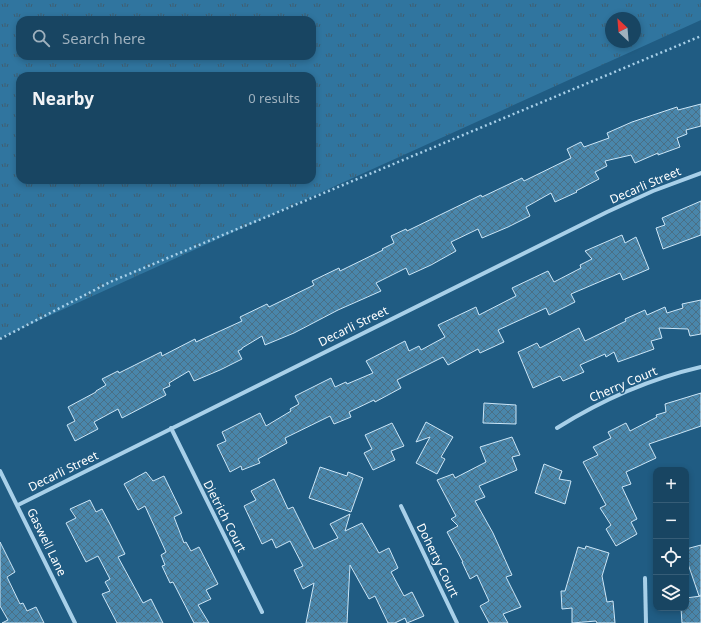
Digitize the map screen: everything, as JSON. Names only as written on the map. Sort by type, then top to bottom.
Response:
[{"type":"street","name":"Decarli Street","points":[[18,505],[170,428],[607,212],[653,191],[701,173]]},
{"type":"street","name":"Cherry Court","points":[[557,428],[579,414],[641,385],[680,372],[701,367]]},
{"type":"street","name":"Dietrich Court","points":[[170,428],[262,612]]},
{"type":"street","name":"Gaswell Lane","points":[[0,471],[75,623]]},
{"type":"street","name":"Doherty Court","points":[[401,506],[457,623]]},
{"type":"street","points":[[645,578],[646,623]]},
{"type":"path","points":[[0,339],[110,282],[701,36]]},
{"type":"green space","points":[[0,0],[701,0],[701,20],[641,47],[641,12],[605,12],[605,48],[639,48],[0,338]]},
{"type":"building","points":[[701,104],[701,126],[686,130],[687,134],[677,138],[680,147],[658,155],[658,153],[635,163],[631,155],[605,161],[607,166],[595,172],[599,179],[576,191],[577,192],[555,202],[551,193],[526,207],[530,216],[508,227],[482,238],[478,229],[451,242],[456,251],[409,275],[406,268],[376,283],[381,291],[338,310],[294,333],[265,345],[262,336],[238,351],[242,359],[220,370],[194,381],[189,371],[169,383],[170,386],[163,389],[166,395],[122,418],[118,409],[94,422],[98,429],[75,441],[67,425],[75,421],[68,407],[106,385],[102,379],[118,371],[119,373],[161,352],[162,356],[195,339],[196,342],[242,321],[240,317],[267,304],[269,307],[314,285],[312,281],[339,268],[340,271],[383,250],[382,249],[394,243],[391,236],[406,229],[407,231],[481,195],[482,197],[522,178],[524,181],[571,158],[567,149],[581,142],[584,147],[609,138],[607,133],[632,122],[677,107],[678,110]]},
{"type":"building","points":[[701,201],[701,235],[663,249],[656,228],[665,225],[662,218]]},
{"type":"building","points":[[622,235],[625,243],[636,237],[649,269],[623,280],[620,273],[571,294],[575,302],[549,315],[546,308],[498,330],[504,342],[480,353],[478,349],[448,365],[443,357],[397,380],[401,388],[375,402],[374,400],[349,412],[351,417],[334,424],[330,416],[285,438],[287,443],[258,459],[260,463],[242,470],[241,466],[230,472],[217,445],[226,441],[222,432],[260,413],[266,426],[291,411],[290,409],[299,404],[295,396],[331,378],[335,387],[346,382],[347,384],[373,373],[366,361],[405,341],[409,351],[419,346],[421,350],[445,337],[438,325],[476,307],[479,315],[516,296],[512,288],[548,271],[554,282],[581,268],[580,265],[592,259],[585,251]]},
{"type":"building","points":[[701,300],[701,334],[690,336],[688,329],[659,328],[662,338],[651,341],[654,349],[618,362],[614,352],[606,357],[605,354],[580,365],[584,372],[563,381],[560,376],[533,388],[518,352],[537,343],[540,348],[579,328],[585,341],[645,310],[647,315],[665,307],[667,313],[683,308],[682,304]]},
{"type":"building","points":[[701,393],[701,426],[649,444],[656,458],[626,472],[631,484],[622,487],[637,519],[631,522],[637,534],[616,546],[606,529],[611,525],[600,508],[606,505],[583,462],[598,455],[593,447],[611,438],[608,432],[626,423],[630,431],[657,417],[656,415],[666,412],[665,404]]},
{"type":"building","points":[[484,403],[516,405],[516,424],[483,423]]},
{"type":"building","points":[[426,422],[453,437],[441,457],[445,459],[437,474],[416,463],[430,437],[416,442]]},
{"type":"building","points":[[392,423],[404,446],[391,451],[395,460],[373,470],[364,453],[372,449],[365,435]]},
{"type":"building","points":[[512,437],[520,455],[512,457],[517,470],[479,486],[485,497],[475,501],[493,533],[512,575],[506,577],[521,607],[503,614],[508,623],[489,623],[480,606],[489,601],[477,575],[470,579],[447,532],[458,526],[451,519],[456,516],[437,480],[453,474],[455,478],[486,462],[480,447]]},
{"type":"building","points":[[544,464],[562,471],[559,479],[571,481],[565,504],[535,493]]},
{"type":"building","points":[[320,467],[347,476],[348,472],[363,478],[351,512],[309,498]]},
{"type":"building","points":[[146,472],[153,481],[164,476],[182,513],[174,517],[184,543],[186,542],[191,551],[199,547],[218,584],[206,590],[211,599],[198,605],[209,623],[194,623],[173,582],[170,583],[162,566],[165,565],[161,555],[166,552],[145,506],[138,510],[124,484]]},
{"type":"building","points":[[274,479],[288,509],[293,507],[314,549],[338,538],[330,524],[350,514],[345,531],[362,523],[379,553],[389,548],[398,568],[391,572],[404,596],[412,592],[424,616],[407,623],[405,618],[395,623],[388,623],[375,596],[369,599],[350,565],[347,623],[306,623],[314,583],[303,589],[294,570],[303,566],[290,541],[276,548],[272,539],[262,544],[244,506],[256,500],[251,491]]},
{"type":"building","points":[[90,500],[96,512],[102,509],[110,524],[125,554],[118,557],[143,603],[151,599],[163,623],[117,623],[102,594],[110,591],[105,582],[110,579],[98,556],[86,562],[66,523],[76,518],[70,509]]},
{"type":"building","points":[[0,542],[15,572],[7,577],[20,604],[23,603],[27,611],[36,607],[44,623],[2,623],[8,620],[0,606]]},
{"type":"building","points":[[701,545],[701,595],[699,596],[689,567],[689,548]]},
{"type":"building","points":[[586,546],[609,553],[602,576],[607,602],[613,601],[615,623],[597,623],[596,621],[572,623],[572,608],[562,609],[561,591],[565,591],[578,547],[585,549]]},
{"type":"building","points":[[701,596],[701,623],[682,623],[681,611],[689,611],[689,598]]}]
